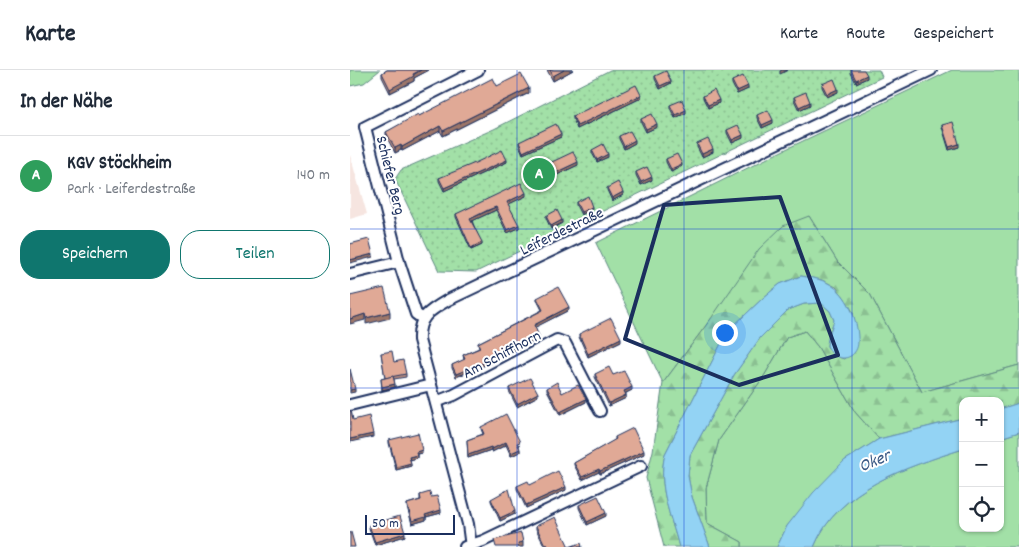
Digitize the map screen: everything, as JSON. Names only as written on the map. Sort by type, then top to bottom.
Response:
[{"type":"street","name":"Schiefer Berg","points":[[423,319],[416,314],[399,262],[365,128],[478,70]]},
{"type":"street","name":"Leiferdestraße","points":[[423,319],[431,310],[448,300],[931,70]]},
{"type":"street","points":[[350,274],[399,262]]},
{"type":"street","points":[[423,319],[419,329],[419,340],[468,524],[469,546],[641,466]]},
{"type":"street","name":"Am Schiffhorn","points":[[436,402],[454,395],[557,340],[565,343],[600,411]]},
{"type":"street","points":[[350,406],[431,385]]},
{"type":"highlighted area","points":[[780,197],[838,355],[739,385],[625,339],[664,205]]},
{"type":"shaded area","points":[[350,155],[367,214],[350,219]]},
{"type":"green space","points":[[350,70],[380,70],[364,83],[350,86]]},
{"type":"green space","points":[[610,70],[879,70],[882,77],[476,272],[439,271],[395,179],[401,170],[494,129]]},
{"type":"green space","points":[[952,70],[1019,70],[1019,365],[922,392],[870,294],[837,261],[809,216],[710,320],[663,383],[596,243]]},
{"type":"green space","points":[[809,216],[837,261],[870,294],[922,392],[1019,365],[1019,403],[1004,408],[1004,397],[959,397],[959,419],[879,439],[855,412],[818,347],[805,331],[787,337],[764,376],[719,440],[706,488],[707,523],[742,542],[742,547],[710,547],[692,497],[688,476],[690,455],[734,375],[760,338],[788,310],[804,304],[821,303],[830,311],[834,320],[827,346],[833,355],[844,359],[858,341],[853,312],[836,287],[822,280],[801,276],[780,284],[727,332],[665,454],[663,466],[664,489],[679,547],[664,547],[646,478],[653,451],[663,383],[710,320],[759,249],[783,226]]},
{"type":"green space","points":[[805,331],[818,347],[855,412],[879,439],[844,461],[787,526],[777,547],[742,547],[742,542],[707,523],[706,488],[719,440],[764,376],[787,337]]},
{"type":"green space","points":[[1019,432],[1019,547],[814,547],[825,527],[840,509],[857,495],[898,472],[959,450],[959,532],[1004,532],[1004,437]]},
{"type":"water","points":[[801,276],[826,282],[844,297],[857,327],[858,342],[856,350],[847,358],[838,357],[831,353],[827,346],[834,320],[830,311],[821,303],[804,304],[788,310],[760,338],[734,375],[690,455],[688,476],[692,497],[710,547],[679,547],[664,489],[663,466],[665,454],[727,332],[780,284]]},
{"type":"water","points":[[1019,403],[1019,432],[1004,437],[1004,408]]},
{"type":"water","name":"Oker","points":[[959,419],[959,450],[898,472],[857,495],[840,509],[825,527],[814,547],[777,547],[787,526],[813,493],[844,461],[879,439]]},
{"type":"building","points":[[387,70],[421,70],[390,89],[382,73]]},
{"type":"building","points":[[550,70],[564,70],[553,76]]},
{"type":"building","points":[[851,70],[864,70],[867,75],[856,80]]},
{"type":"building","points":[[666,71],[671,81],[660,86],[655,76]]},
{"type":"building","points":[[521,74],[529,88],[443,131],[440,126],[402,147],[401,145],[395,148],[386,132],[418,114],[419,116],[493,78],[497,86]]},
{"type":"building","points":[[743,76],[748,86],[737,91],[732,81]]},
{"type":"building","points":[[834,79],[838,89],[827,94],[822,84]]},
{"type":"building","points":[[636,85],[641,95],[577,126],[573,116]]},
{"type":"building","points":[[714,90],[719,100],[708,105],[703,96]]},
{"type":"building","points":[[806,92],[810,102],[799,107],[794,97]]},
{"type":"building","points":[[682,100],[686,110],[675,115],[670,105]]},
{"type":"building","points":[[768,110],[773,120],[762,125],[757,115]]},
{"type":"building","points":[[652,114],[657,124],[646,129],[641,119]]},
{"type":"building","points":[[953,122],[959,144],[949,147],[942,125]]},
{"type":"building","points":[[556,124],[561,134],[523,152],[519,142]]},
{"type":"building","points":[[738,125],[743,135],[732,140],[727,130]]},
{"type":"building","points":[[630,131],[635,140],[624,146],[619,136]]},
{"type":"building","points":[[708,139],[713,149],[702,154],[697,144]]},
{"type":"building","points":[[603,144],[608,154],[597,160],[592,150]]},
{"type":"building","points":[[502,150],[507,160],[444,188],[439,178]]},
{"type":"building","points":[[573,152],[578,162],[540,180],[535,170]]},
{"type":"building","points":[[677,154],[682,164],[671,169],[666,159]]},
{"type":"building","points":[[647,167],[652,177],[641,182],[636,172]]},
{"type":"building","points":[[618,182],[623,192],[612,198],[607,188]]},
{"type":"building","points":[[521,183],[526,193],[507,202],[519,225],[507,230],[496,207],[488,210],[470,219],[482,242],[471,248],[456,214]]},
{"type":"building","points":[[588,196],[592,207],[581,212],[576,202]]},
{"type":"building","points":[[557,210],[562,220],[551,226],[546,216]]},
{"type":"building","points":[[369,239],[373,254],[350,260],[350,244]]},
{"type":"building","points":[[558,287],[569,307],[534,325],[539,336],[514,348],[512,345],[493,354],[495,358],[456,374],[452,365],[465,359],[463,355],[480,348],[478,343],[543,310],[537,298]]},
{"type":"building","points":[[384,288],[390,312],[366,318],[365,314],[350,319],[350,296]]},
{"type":"building","points":[[611,318],[621,338],[588,354],[579,334]]},
{"type":"building","points":[[392,351],[394,362],[403,360],[406,374],[385,378],[381,353]]},
{"type":"building","points":[[609,367],[613,375],[624,371],[632,387],[624,391],[626,395],[609,403],[595,374]]},
{"type":"building","points":[[350,369],[355,389],[350,390]]},
{"type":"building","points":[[393,376],[395,384],[382,387],[381,379]]},
{"type":"building","points":[[530,378],[538,393],[517,404],[509,388]]},
{"type":"building","points":[[557,382],[562,393],[578,385],[586,399],[560,412],[547,388]]},
{"type":"building","points":[[351,410],[353,420],[369,416],[373,434],[350,439]]},
{"type":"building","points":[[506,414],[520,442],[517,443],[520,449],[511,453],[506,442],[492,449],[491,447],[468,455],[467,440],[484,434],[481,427]]},
{"type":"building","points":[[633,428],[644,451],[582,477],[574,463]]},
{"type":"building","points":[[418,433],[422,450],[416,452],[417,455],[409,457],[411,463],[396,467],[389,440]]},
{"type":"building","points":[[558,471],[566,487],[526,505],[517,486],[528,481],[530,485]]},
{"type":"building","points":[[509,489],[515,511],[500,518],[491,499]]},
{"type":"building","points":[[430,492],[431,497],[437,496],[441,510],[412,521],[407,504],[421,500],[420,495]]},
{"type":"building","points":[[598,496],[606,513],[587,522],[579,505]]},
{"type":"building","points":[[400,516],[405,533],[375,542],[369,525]]},
{"type":"building","points":[[555,517],[569,547],[548,547],[547,544],[545,545],[536,526]]},
{"type":"building","points":[[351,532],[355,547],[350,547]]},
{"type":"building","points":[[521,533],[523,542],[518,543],[519,547],[496,547],[494,540]]},
{"type":"building","points":[[581,543],[582,547],[569,547]]},
{"type":"place","name":"KGV Stöckheim","points":[[539,174]]}]
